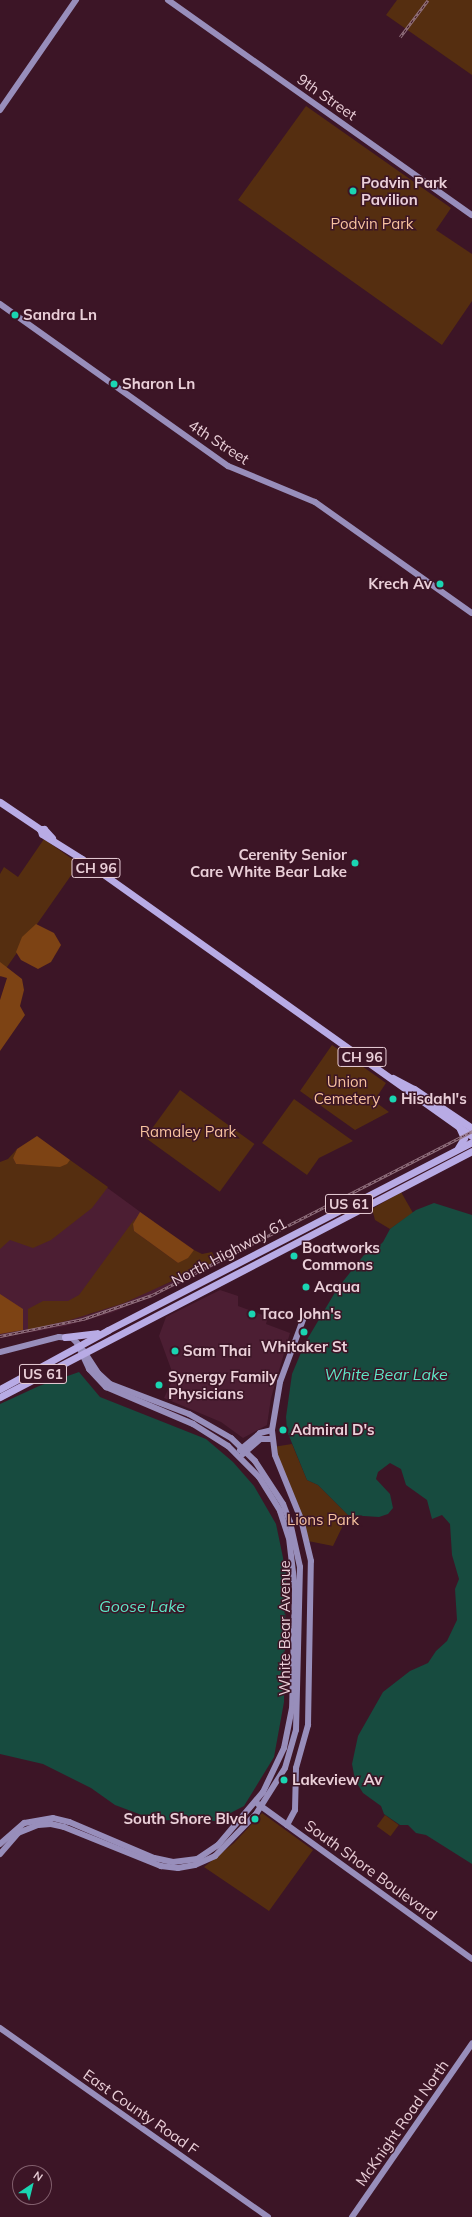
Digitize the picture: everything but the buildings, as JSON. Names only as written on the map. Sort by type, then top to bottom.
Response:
[{"type":"main road","name":"CH 96","points":[[0,802],[40,829],[51,834],[52,838],[393,1078],[412,1087],[472,1128]]},
{"type":"main road","name":"CH 96","points":[[393,1078],[397,1084],[458,1126]]},
{"type":"main road","points":[[458,1126],[472,1136]]},
{"type":"main road","points":[[455,1150],[464,1138],[458,1126]]},
{"type":"main road","name":"North Highway 61","points":[[0,1389],[108,1330],[472,1142]]},
{"type":"main road","name":"North Highway 61","points":[[83,1354],[224,1279],[472,1151]]},
{"type":"main road","points":[[65,1337],[90,1336],[108,1330]]},
{"type":"main road","name":"US 61","points":[[0,1397],[83,1354]]},
{"type":"street","points":[[0,110],[76,0]]},
{"type":"street","name":"9th Street","points":[[168,0],[472,215]]},
{"type":"street","name":"4th Street","points":[[0,304],[228,466],[315,502],[472,613]]},
{"type":"street","points":[[287,1825],[295,1810],[296,1768],[308,1725],[311,1561],[304,1527],[276,1458],[272,1439],[272,1430],[280,1382],[304,1317]]},
{"type":"street","points":[[0,1352],[65,1337],[75,1340],[79,1347]]},
{"type":"street","name":"White Bear Avenue","points":[[0,1844],[24,1823],[53,1818],[70,1822],[154,1858],[182,1862],[203,1856],[218,1846],[255,1802],[274,1772],[291,1719],[295,1576],[289,1538],[280,1511],[267,1487],[239,1455],[193,1424],[106,1387],[94,1375],[79,1347]]},
{"type":"street","name":"White Bear Avenue","points":[[0,1854],[18,1833],[38,1825],[52,1824],[74,1831],[150,1862],[170,1868],[186,1867],[214,1856],[262,1806],[285,1768],[296,1730],[301,1572],[297,1545],[283,1504],[270,1481],[244,1449],[195,1417],[110,1384],[98,1373],[83,1354]]},
{"type":"street","points":[[239,1455],[260,1433],[272,1430]]},
{"type":"street","points":[[244,1449],[260,1439],[272,1439]]},
{"type":"street","name":"South Shore Boulevard","points":[[255,1802],[472,1959]]},
{"type":"street","name":"East County Road F","points":[[0,2028],[268,2217]]},
{"type":"street","name":"McKnight Road North","points":[[352,2217],[472,2044]]},
{"type":"shaded area","points":[[36,924],[54,933],[61,945],[51,962],[38,969],[21,960],[16,952],[22,937]]},
{"type":"shaded area","points":[[0,962],[22,979],[24,990],[20,1006],[25,1015],[0,1051],[0,1000],[7,978],[0,976]]},
{"type":"shaded area","points":[[37,1136],[70,1160],[67,1164],[60,1167],[16,1164],[13,1158],[17,1149]]},
{"type":"shaded area","points":[[42,1140],[154,1222],[88,1315],[183,1277],[240,1248],[242,1252],[178,1285],[111,1313],[65,1326],[0,1338],[0,1201]]},
{"type":"shaded area","points":[[140,1212],[194,1250],[188,1258],[178,1263],[134,1231],[133,1224]]},
{"type":"shaded area","points":[[220,1290],[238,1296],[238,1306],[268,1317],[266,1324],[290,1333],[271,1398],[267,1425],[243,1438],[221,1422],[164,1398],[174,1377],[159,1336],[166,1317]]},
{"type":"shaded area","points":[[0,1294],[23,1309],[23,1330],[0,1334]]},
{"type":"green space","points":[[397,0],[472,0],[472,75],[386,15]]},
{"type":"green space","name":"Podvin Park","points":[[306,106],[451,208],[436,230],[472,254],[472,301],[442,345],[238,200]]},
{"type":"green space","points":[[44,839],[79,864],[0,977],[0,874],[4,867],[18,877]]},
{"type":"green space","name":"Union Cemetery","points":[[332,1045],[386,1083],[374,1101],[389,1112],[355,1130],[300,1091]]},
{"type":"green space","name":"Ramaley Park","points":[[180,1090],[254,1144],[220,1192],[145,1138]]},
{"type":"green space","name":"Union Cemetery","points":[[294,1099],[353,1141],[319,1158],[307,1175],[262,1143]]},
{"type":"green space","points":[[17,1149],[13,1158],[16,1164],[62,1166],[70,1160],[108,1187],[92,1208],[51,1240],[33,1248],[10,1240],[0,1249],[0,1162],[8,1159]]},
{"type":"green space","points":[[401,1192],[413,1213],[390,1229],[375,1220],[372,1209]]},
{"type":"green space","points":[[136,1217],[133,1224],[134,1231],[178,1263],[194,1250],[202,1254],[212,1252],[216,1261],[124,1303],[70,1320],[28,1330],[28,1309],[43,1301],[68,1301],[79,1295]]},
{"type":"green space","name":"Lions Park","points":[[292,1444],[307,1480],[318,1485],[348,1515],[333,1546],[308,1541],[273,1447]]},
{"type":"green space","points":[[262,1813],[313,1850],[269,1911],[204,1867],[234,1843]]},
{"type":"green space","points":[[385,1815],[399,1825],[391,1836],[377,1826]]},
{"type":"water","name":"White Bear Lake","points":[[434,1203],[472,1215],[472,1864],[426,1835],[416,1833],[408,1825],[400,1825],[384,1814],[381,1806],[363,1793],[355,1780],[352,1764],[358,1736],[383,1692],[410,1671],[428,1663],[436,1651],[447,1641],[457,1620],[455,1589],[459,1579],[452,1555],[450,1524],[442,1515],[432,1519],[427,1500],[406,1485],[401,1469],[390,1463],[378,1472],[376,1479],[390,1494],[393,1508],[388,1514],[379,1517],[348,1515],[318,1485],[307,1480],[287,1431],[286,1417],[292,1374],[305,1343],[337,1289],[364,1255],[375,1250],[383,1242],[390,1229],[416,1210]]},
{"type":"water","name":"Goose Lake","points":[[79,1372],[100,1397],[206,1439],[233,1462],[254,1486],[276,1524],[286,1572],[284,1702],[274,1757],[244,1806],[215,1821],[155,1820],[115,1805],[91,1788],[43,1764],[0,1754],[0,1404],[39,1386]]},
{"type":"railway","points":[[400,37],[428,0]]},
{"type":"railway","points":[[0,1336],[83,1319],[152,1295],[472,1131]]},
{"type":"place","name":"Podvin Park Pavilion","points":[[353,191]]},
{"type":"place","name":"Sandra Ln","points":[[15,315]]},
{"type":"place","name":"Sharon Ln","points":[[114,384]]},
{"type":"place","name":"Krech Av","points":[[440,584]]},
{"type":"place","name":"Cerenity Senior Care White Bear Lake","points":[[355,863]]},
{"type":"place","name":"Hisdahl's","points":[[393,1099]]},
{"type":"place","name":"Boatworks Commons","points":[[294,1256]]},
{"type":"place","name":"Acqua","points":[[306,1287]]},
{"type":"place","name":"Taco John's","points":[[252,1314]]},
{"type":"place","name":"Whitaker St","points":[[304,1332]]},
{"type":"place","name":"Sam Thai","points":[[175,1351]]},
{"type":"place","name":"Synergy Family Physicians","points":[[159,1385]]},
{"type":"place","name":"Admiral D's","points":[[283,1430]]},
{"type":"place","name":"Lakeview Av","points":[[284,1780]]},
{"type":"place","name":"South Shore Blvd","points":[[255,1819]]}]
